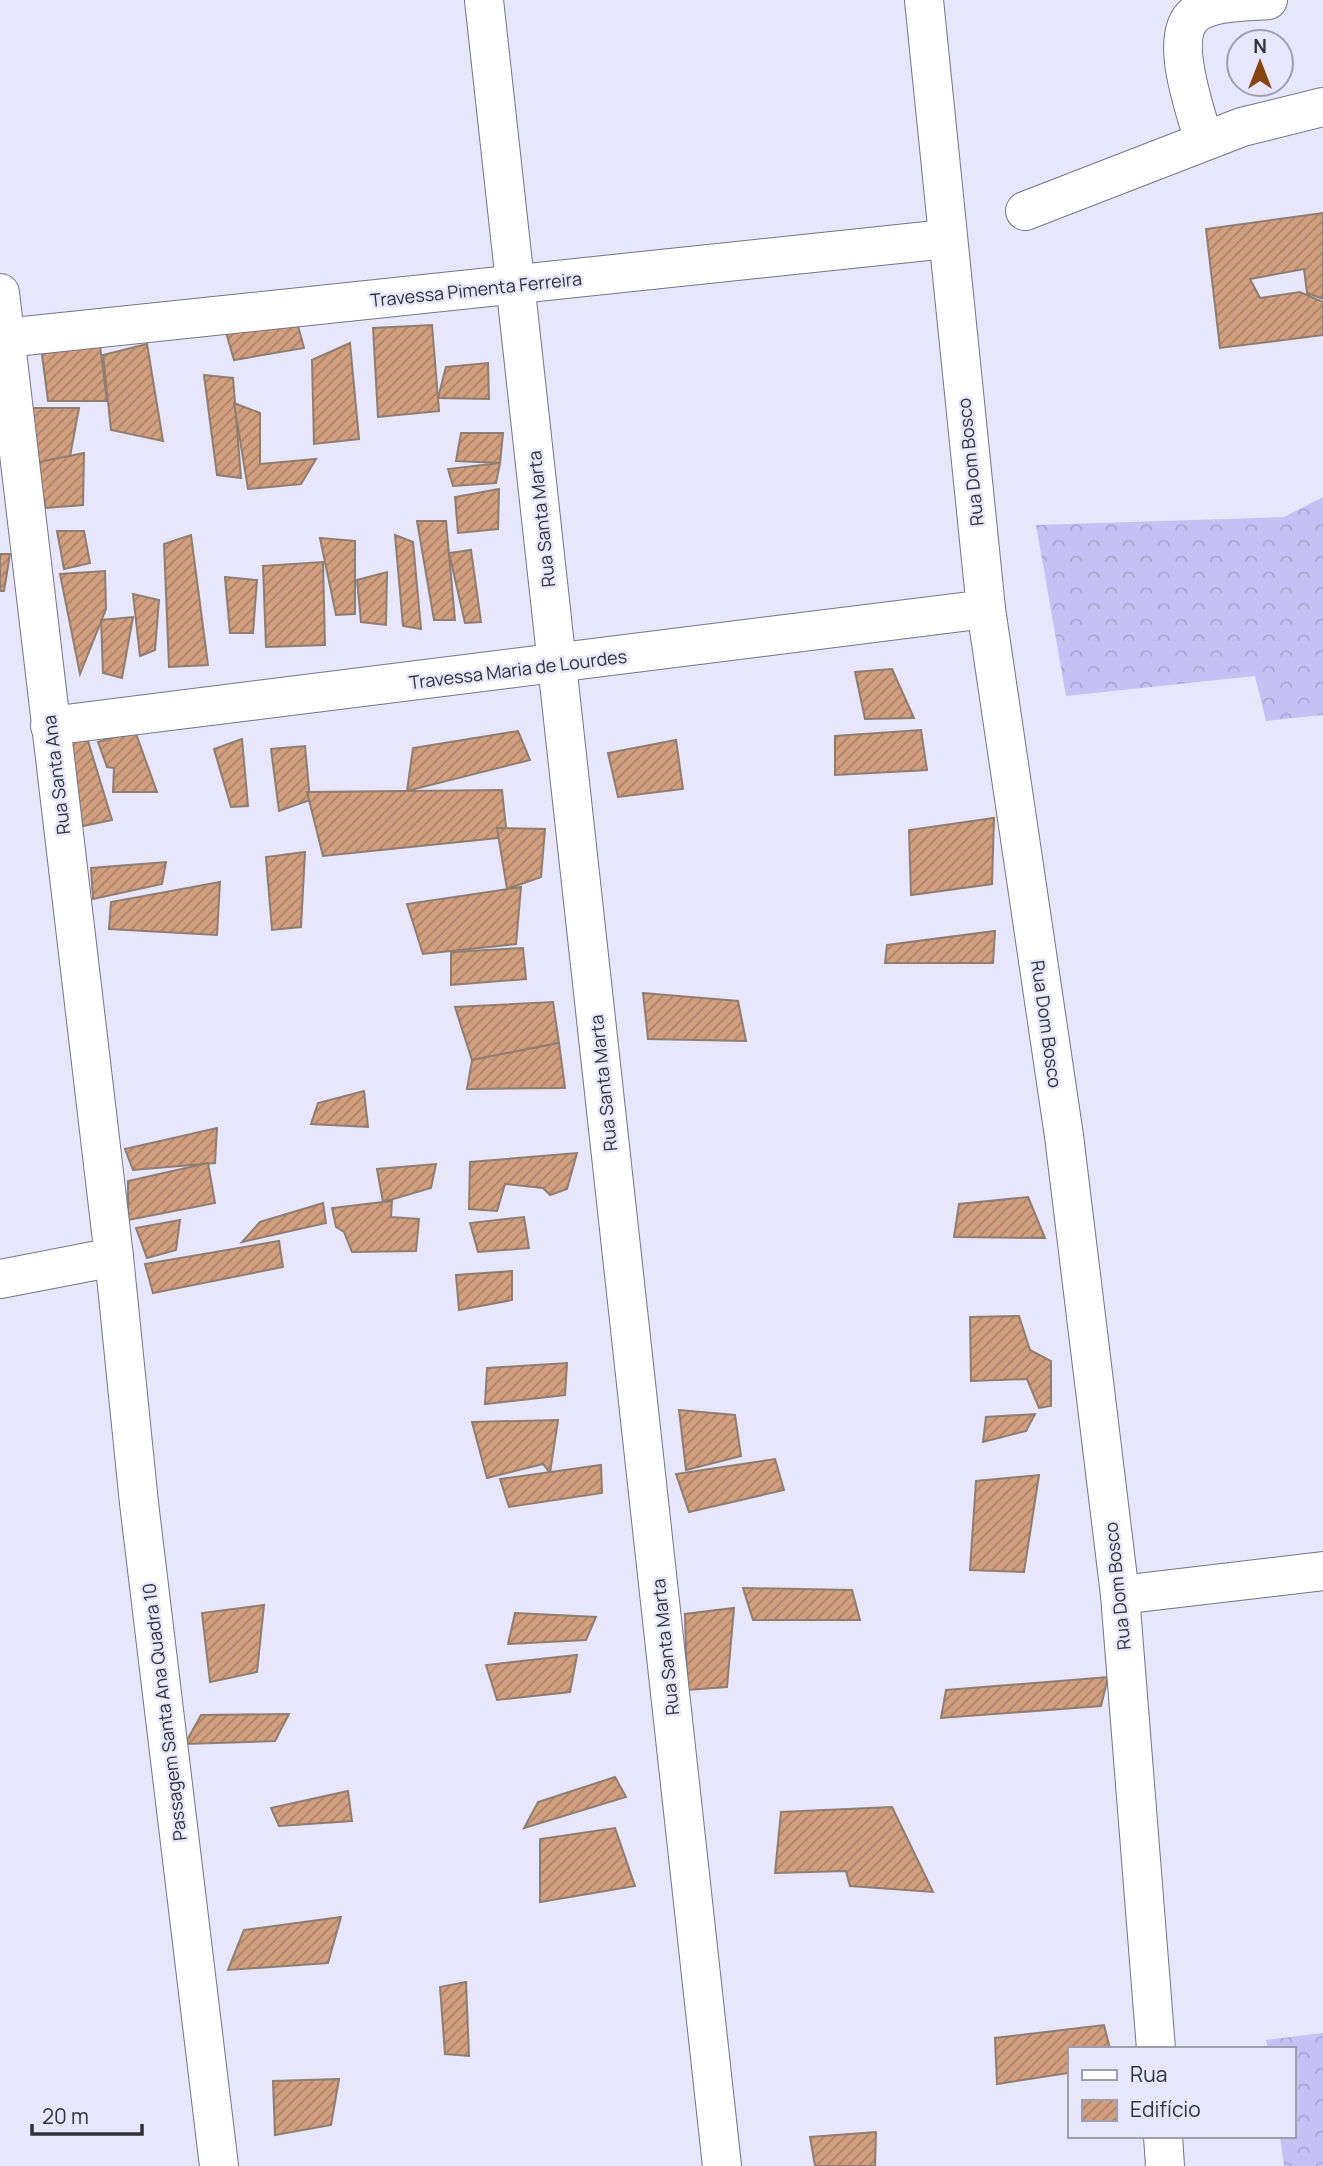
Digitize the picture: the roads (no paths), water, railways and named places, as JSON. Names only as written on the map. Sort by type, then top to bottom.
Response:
[{"type":"street","name":"Rua Santa Marta","points":[[484,0],[722,2166]]},
{"type":"street","name":"Rua Dom Bosco","points":[[924,0],[946,239],[986,609],[1064,1136],[1120,1595],[1156,2047]]},
{"type":"street","points":[[1204,141],[1182,56],[1188,24],[1198,12],[1268,0]]},
{"type":"street","points":[[1025,211],[1242,127],[1323,107]]},
{"type":"street","name":"Travessa Pimenta Ferreira","points":[[5,338],[946,239]]},
{"type":"street","name":"Rua Santa Ana","points":[[0,293],[114,1257]]},
{"type":"street","name":"Travessa Maria de Lourdes","points":[[50,726],[558,665],[986,609]]},
{"type":"street","points":[[0,1279],[114,1257]]},
{"type":"street","name":"Passagem Santa Ana Quadra 10","points":[[114,1257],[140,1517],[219,2166]]},
{"type":"street","points":[[1120,1595],[1323,1571]]},
{"type":"street","points":[[1163,2138],[1165,2166]]}]
